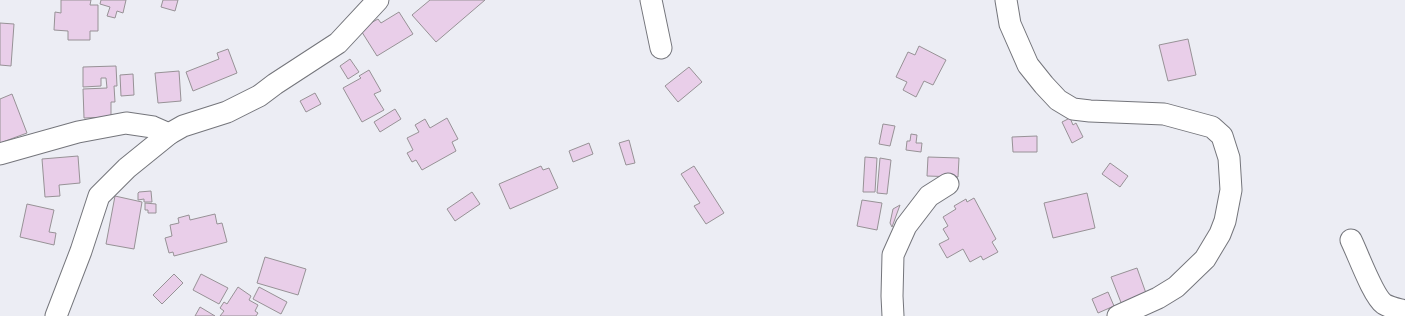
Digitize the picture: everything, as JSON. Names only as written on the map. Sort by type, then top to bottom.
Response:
[{"type":"street","points":[[652,0],[661,48]]},
{"type":"street","points":[[1006,0],[1010,24],[1028,64],[1058,100],[1073,109],[1164,114],[1212,127],[1222,136],[1229,158],[1231,190],[1225,220],[1220,234],[1205,259],[1176,287],[1158,298],[1118,316]]},
{"type":"street","points":[[56,316],[81,251],[99,196],[127,168],[169,134],[183,126],[227,112],[259,96],[338,43],[374,1]]},
{"type":"street","points":[[0,154],[78,132],[126,123],[153,127],[169,134]]},
{"type":"street","points":[[893,316],[893,255],[906,226],[929,196],[948,184]]},
{"type":"street","points":[[1352,240],[1376,294],[1383,303],[1405,311]]},
{"type":"building","points":[[61,0],[91,0],[90,5],[98,5],[98,31],[90,31],[90,40],[68,40],[68,31],[54,30],[55,12],[61,13]]},
{"type":"building","points":[[101,0],[126,0],[123,13],[117,11],[115,18],[107,16],[110,7],[100,4]]},
{"type":"building","points":[[163,0],[178,0],[175,11],[161,7]]},
{"type":"building","points":[[430,0],[485,0],[436,42],[412,15]]},
{"type":"building","points":[[399,12],[413,34],[377,56],[360,29],[378,19],[381,23]]},
{"type":"building","points":[[0,23],[14,24],[11,66],[0,65]]},
{"type":"building","points":[[1188,39],[1196,75],[1168,81],[1159,45]]},
{"type":"building","points":[[919,46],[946,60],[933,85],[924,81],[916,97],[903,90],[907,82],[896,77],[908,52],[915,55]]},
{"type":"building","points":[[228,49],[237,73],[193,91],[186,72],[219,59],[217,53]]},
{"type":"building","points":[[350,59],[359,72],[348,79],[340,66]]},
{"type":"building","points":[[116,66],[117,86],[114,86],[115,102],[111,102],[111,117],[84,118],[83,89],[107,88],[106,78],[101,78],[101,86],[83,87],[83,67]]},
{"type":"building","points":[[689,67],[702,82],[678,102],[665,86]]},
{"type":"building","points":[[369,70],[381,91],[374,94],[384,110],[362,122],[343,88],[361,78],[359,76]]},
{"type":"building","points":[[179,71],[181,101],[158,103],[155,73]]},
{"type":"building","points":[[133,74],[134,95],[121,96],[120,75]]},
{"type":"building","points":[[315,93],[321,104],[306,112],[300,101]]},
{"type":"building","points":[[12,94],[27,133],[0,143],[0,99]]},
{"type":"building","points":[[395,109],[401,119],[380,132],[374,122]]},
{"type":"building","points":[[447,118],[458,139],[452,142],[456,151],[422,170],[416,160],[412,162],[407,153],[413,150],[407,138],[419,132],[415,125],[425,119],[430,128]]},
{"type":"building","points":[[1070,118],[1073,125],[1076,123],[1083,137],[1072,143],[1062,122]]},
{"type":"building","points":[[883,124],[895,126],[890,146],[879,144]]},
{"type":"building","points":[[911,134],[917,135],[916,143],[922,143],[921,152],[906,150],[907,141],[910,141]]},
{"type":"building","points":[[1037,136],[1037,152],[1013,152],[1012,137]]},
{"type":"building","points":[[629,140],[635,163],[626,165],[619,143]]},
{"type":"building","points":[[589,143],[593,154],[573,162],[569,151]]},
{"type":"building","points":[[78,156],[80,183],[59,185],[60,196],[45,197],[42,159]]},
{"type":"building","points":[[865,157],[877,158],[875,192],[863,192]]},
{"type":"building","points":[[928,157],[959,158],[958,177],[927,176]]},
{"type":"building","points":[[880,158],[891,160],[887,194],[877,193]]},
{"type":"building","points":[[1110,163],[1128,176],[1120,187],[1102,174]]},
{"type":"building","points":[[541,166],[543,170],[549,168],[558,188],[510,209],[499,184]]},
{"type":"building","points":[[694,166],[724,213],[706,224],[694,206],[700,203],[681,174]]},
{"type":"building","points":[[151,191],[152,202],[144,202],[144,199],[138,200],[139,192]]},
{"type":"building","points":[[472,192],[480,204],[455,221],[447,209]]},
{"type":"building","points":[[1087,193],[1095,228],[1053,238],[1044,203]]},
{"type":"building","points":[[115,196],[142,202],[134,249],[106,244]]},
{"type":"building","points":[[974,198],[996,239],[992,242],[998,252],[983,260],[981,256],[970,262],[963,249],[947,258],[939,244],[949,239],[943,229],[948,226],[943,217],[956,209],[954,206],[966,199],[967,202]]},
{"type":"building","points":[[862,200],[882,203],[877,230],[857,226]]},
{"type":"building","points":[[145,203],[156,204],[156,213],[148,213],[148,210],[145,210]]},
{"type":"building","points":[[27,204],[54,210],[49,232],[56,233],[54,245],[20,237]]},
{"type":"building","points":[[900,205],[892,227],[890,223],[893,209]]},
{"type":"building","points":[[215,214],[217,224],[222,223],[227,242],[174,256],[173,252],[169,253],[165,238],[172,236],[170,225],[179,223],[178,218],[189,215],[190,220]]},
{"type":"building","points":[[265,257],[306,269],[298,295],[257,283]]},
{"type":"building","points":[[1137,268],[1147,296],[1122,305],[1111,277]]},
{"type":"building","points":[[174,274],[183,283],[162,304],[153,295]]},
{"type":"building","points":[[201,274],[228,288],[219,304],[193,290]]},
{"type":"building","points":[[238,287],[251,296],[249,300],[258,305],[255,311],[258,313],[256,316],[220,316],[224,311],[220,308],[224,302],[227,304]]},
{"type":"building","points":[[259,287],[287,302],[281,314],[253,299]]},
{"type":"building","points":[[1108,292],[1114,306],[1098,313],[1092,299]]},
{"type":"building","points":[[200,307],[215,316],[195,316]]}]
